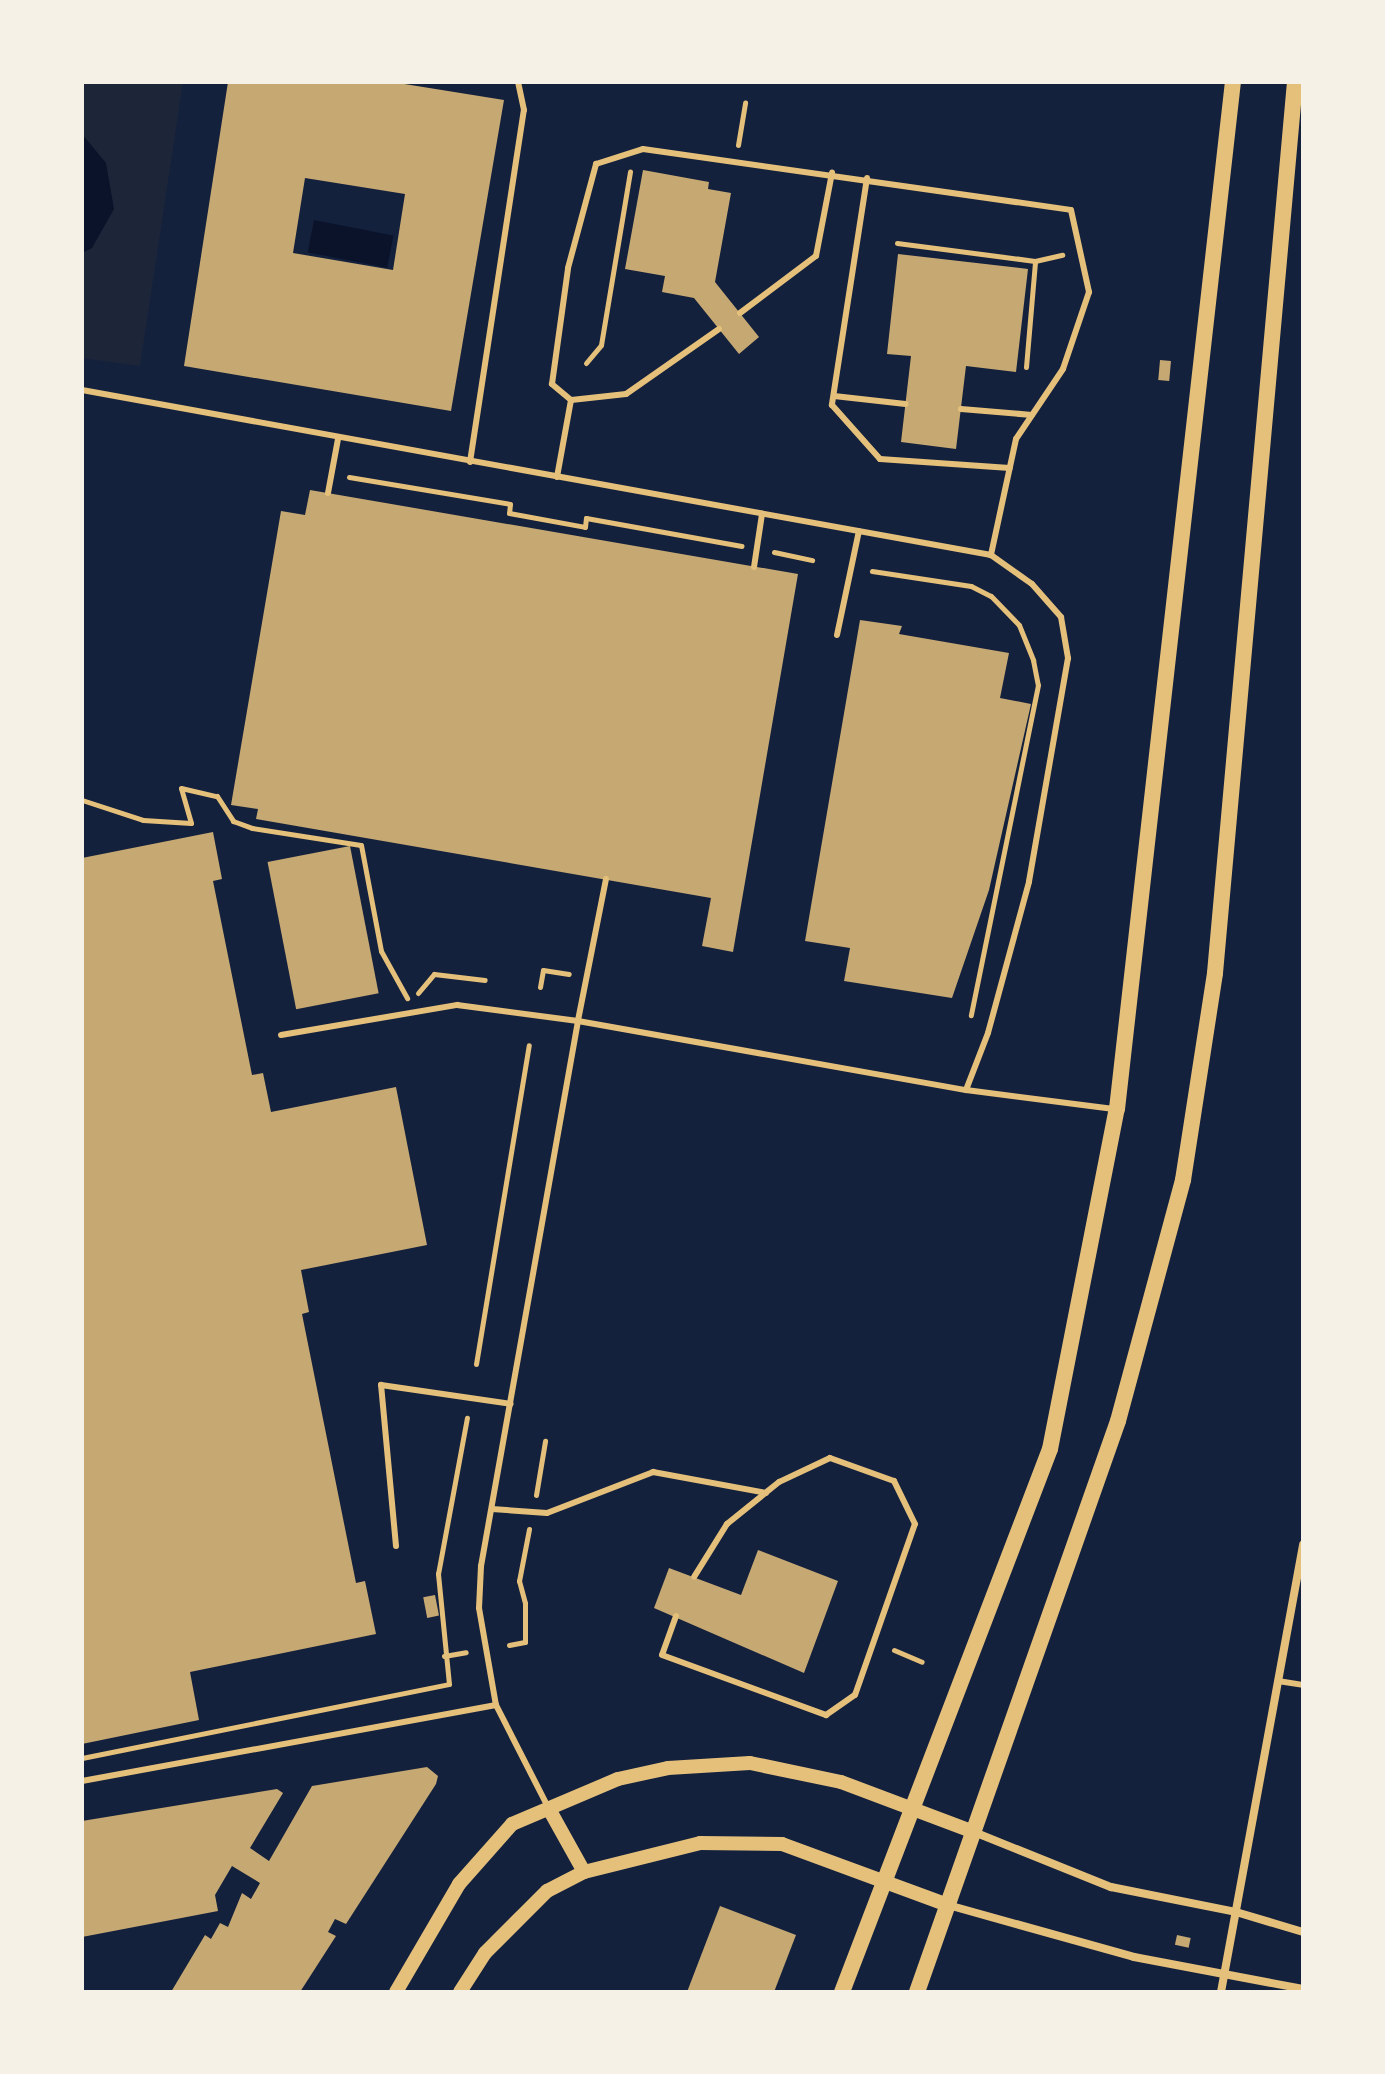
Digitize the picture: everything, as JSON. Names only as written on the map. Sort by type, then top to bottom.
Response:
[{"type":"main road","points":[[842,1992],[882,1877],[1050,1449],[1117,1109],[1233,82]]},
{"type":"main road","points":[[917,1992],[1118,1421],[1183,1180],[1215,973],[1295,82]]},
{"type":"street","points":[[1221,1992],[1303,1544]]},
{"type":"street","points":[[396,1992],[459,1884],[512,1824],[618,1779],[668,1768],[750,1763],[841,1782],[1111,1887],[1236,1912],[1303,1932]]},
{"type":"street","points":[[549,1809],[584,1872]]},
{"type":"street","points":[[460,1992],[485,1953],[547,1891],[584,1872],[700,1843],[782,1844],[882,1877],[948,1905],[1224,1976],[1303,1989]]},
{"type":"lane","points":[[470,462],[524,110],[518,82]]},
{"type":"lane","points":[[719,329],[626,394],[571,400],[552,384],[568,268],[596,164],[643,149],[832,173],[1071,210],[1089,292],[1063,369],[1016,439],[991,555]]},
{"type":"lane","points":[[740,313],[816,256],[832,173]]},
{"type":"lane","points":[[867,178],[832,405],[880,459],[1010,468]]},
{"type":"lane","points":[[82,390],[338,439],[991,555],[1032,584],[1061,617],[1068,658],[1029,882],[988,1033],[966,1090]]},
{"type":"lane","points":[[834,396],[906,404]]},
{"type":"lane","points":[[557,477],[571,400]]},
{"type":"lane","points":[[961,409],[1032,415]]},
{"type":"lane","points":[[328,493],[338,439]]},
{"type":"lane","points":[[754,567],[762,514]]},
{"type":"lane","points":[[837,635],[859,531]]},
{"type":"lane","points":[[549,1809],[496,1705],[479,1608],[492,1509],[606,879]]},
{"type":"lane","points":[[281,1035],[457,1005],[578,1021],[966,1090],[1117,1109]]},
{"type":"lane","points":[[396,1546],[381,1385],[511,1404]]},
{"type":"lane","points":[[676,1616],[662,1655],[826,1715],[855,1695],[915,1524],[894,1481],[830,1458],[766,1493],[727,1524],[694,1577]]},
{"type":"lane","points":[[492,1509],[547,1513],[653,1472],[766,1493]]},
{"type":"lane","points":[[1278,1681],[1303,1685]]},
{"type":"lane","points":[[82,1781],[496,1705]]},
{"type":"path","points":[[738,150],[745,103]]},
{"type":"path","points":[[586,363],[601,345],[630,171],[642,167]]},
{"type":"path","points":[[897,243],[1035,261],[1062,255]]},
{"type":"path","points":[[1026,367],[1035,261]]},
{"type":"path","points":[[331,474],[510,504],[509,513],[585,527],[586,518],[812,560]]},
{"type":"path","points":[[872,571],[971,586],[991,596],[1019,625],[1033,660],[1038,685],[971,1015],[981,1018]]},
{"type":"path","points":[[82,800],[143,820],[191,823],[181,788],[217,796],[233,821],[252,828],[361,845],[381,951],[407,1000],[434,974],[485,980]]},
{"type":"path","points":[[540,987],[543,970],[571,975]]},
{"type":"path","points":[[476,1364],[529,1045]]},
{"type":"path","points":[[82,1758],[449,1684],[441,1641],[447,1627],[438,1574],[467,1418]]},
{"type":"path","points":[[536,1496],[545,1441]]},
{"type":"path","points":[[509,1645],[525,1642],[525,1603],[519,1581],[529,1528]]},
{"type":"path","points":[[894,1650],[922,1662]]},
{"type":"path","points":[[444,1656],[466,1652]]},
{"type":"shaded area","points":[[82,82],[183,82],[140,366],[82,358]]},
{"type":"shaded area","points":[[82,134],[106,163],[114,209],[92,248],[82,253]]},
{"type":"shaded area","points":[[314,220],[394,235],[387,268],[308,252]]},
{"type":"building","points":[[228,82],[392,82],[504,100],[451,411],[184,366]],"holes":[[[305,178],[405,194],[393,270],[293,253]]]},
{"type":"building","points":[[643,170],[709,182],[708,189],[731,193],[715,282],[759,337],[739,354],[694,298],[662,292],[665,276],[625,269]]},
{"type":"building","points":[[898,254],[1028,269],[1016,372],[966,366],[956,449],[901,442],[911,356],[887,354]]},
{"type":"building","points":[[1160,360],[1171,361],[1169,381],[1158,380]]},
{"type":"building","points":[[310,490],[798,574],[733,952],[702,946],[711,898],[256,819],[258,809],[231,805],[281,511],[305,515]]},
{"type":"building","points":[[860,620],[902,626],[899,634],[1009,653],[1000,698],[1031,704],[989,890],[952,998],[844,981],[850,948],[805,941]]},
{"type":"building","points":[[213,832],[222,879],[213,881],[252,1075],[263,1073],[271,1112],[396,1087],[427,1245],[301,1270],[309,1312],[302,1314],[356,1583],[365,1581],[376,1634],[190,1672],[199,1720],[82,1744],[82,858]]},
{"type":"building","points":[[350,846],[379,993],[296,1009],[268,862]]},
{"type":"building","points":[[758,1550],[838,1581],[804,1673],[654,1608],[669,1568],[741,1595]]},
{"type":"building","points":[[435,1595],[439,1616],[427,1618],[423,1597]]},
{"type":"building","points":[[427,1767],[438,1776],[436,1784],[346,1924],[335,1919],[328,1932],[336,1936],[300,1992],[171,1992],[205,1935],[211,1939],[220,1923],[228,1927],[242,1893],[251,1899],[260,1883],[232,1866],[215,1895],[218,1911],[82,1937],[82,1821],[277,1789],[283,1793],[250,1848],[269,1861],[312,1786]]},
{"type":"building","points":[[720,1906],[796,1935],[774,1992],[687,1992]]},
{"type":"building","points":[[1177,1935],[1191,1938],[1189,1948],[1175,1945]]}]
